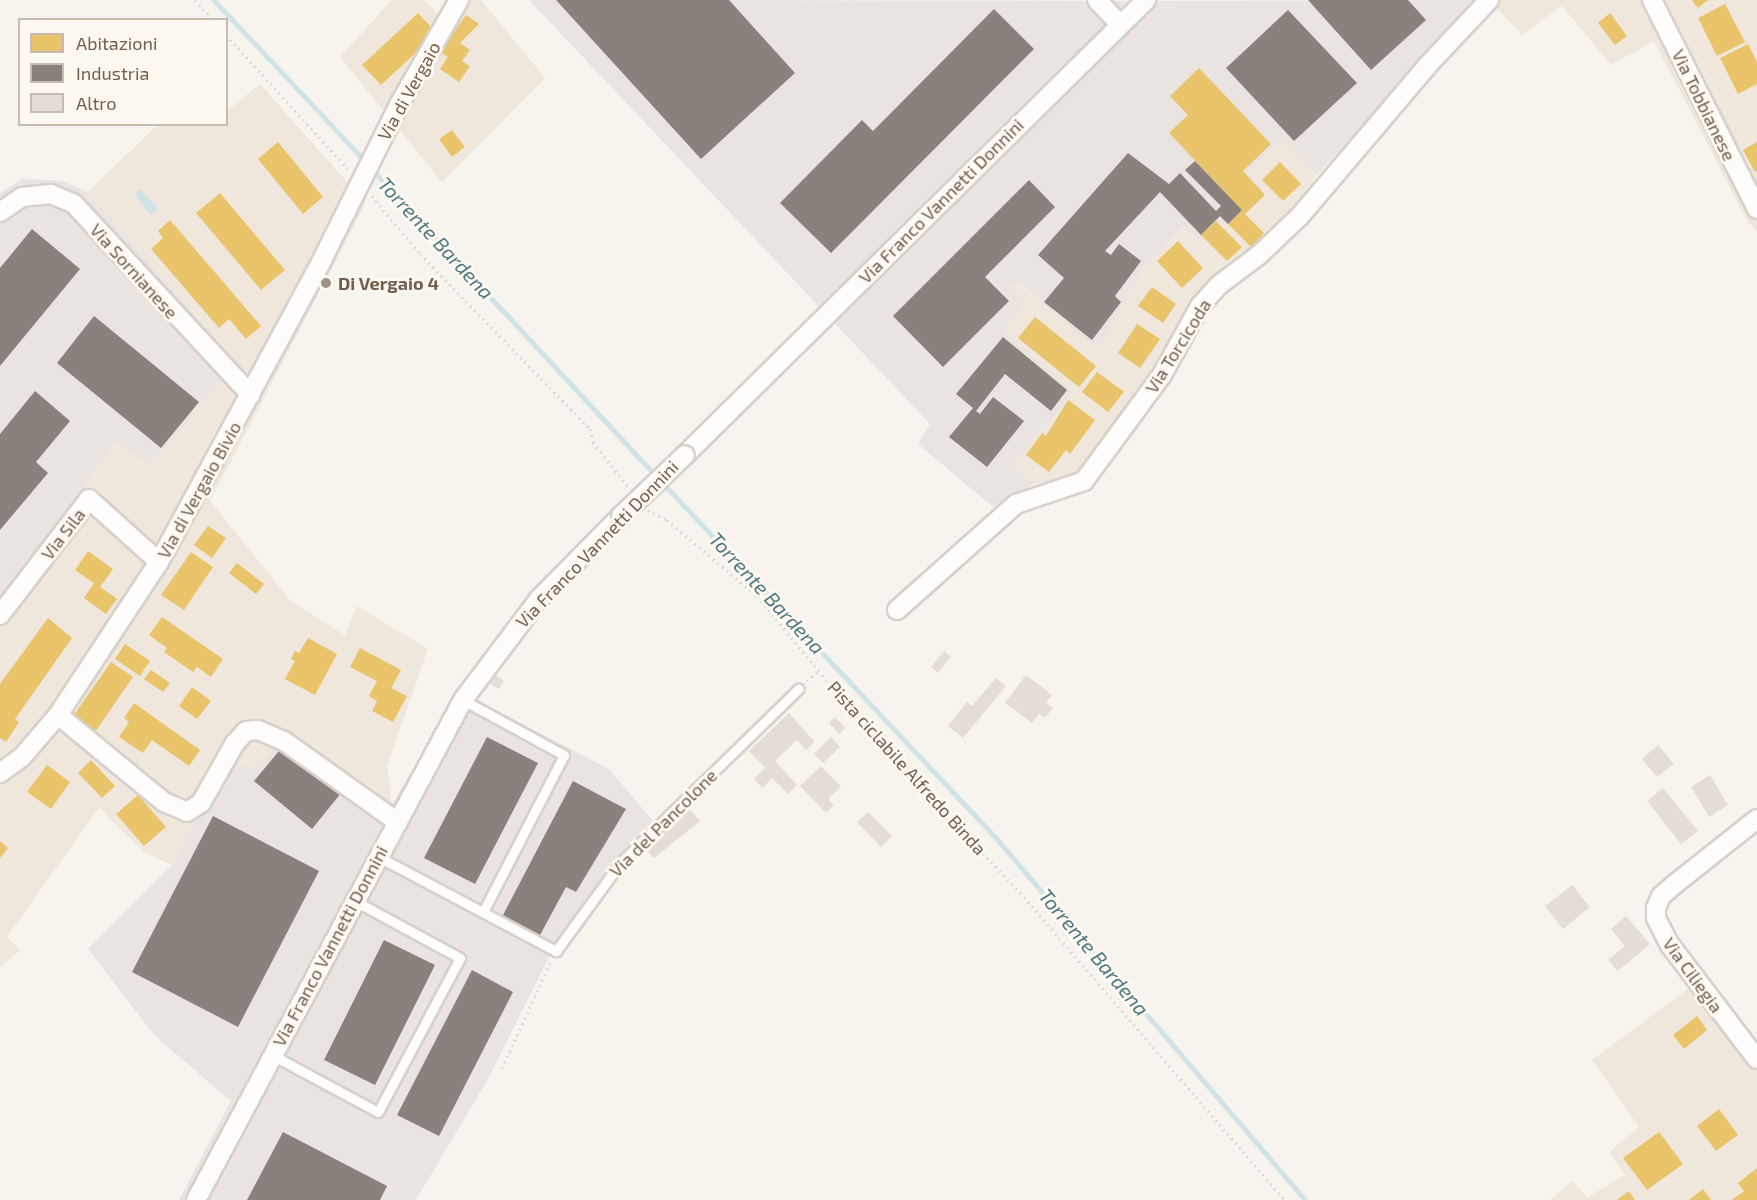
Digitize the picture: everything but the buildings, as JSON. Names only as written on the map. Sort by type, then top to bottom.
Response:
[{"type":"street","name":"Via di Vergaio","points":[[362,183],[378,148],[459,0]]},
{"type":"street","points":[[1097,0],[1119,24]]},
{"type":"street","name":"Via Franco Vannetti Donnini","points":[[196,1200],[377,856],[463,700],[539,599],[1119,24],[1146,0]]},
{"type":"street","name":"Via Torcicoda","points":[[897,610],[1016,504],[1084,481],[1097,468],[1162,375],[1200,306],[1219,285],[1259,255],[1300,216],[1427,66],[1490,0]]},
{"type":"street","name":"Via Tobbianese","points":[[1652,0],[1757,209]]},
{"type":"street","name":"Via di Vergaio Bivio","points":[[0,773],[22,757],[58,715],[159,562],[251,395],[362,183]]},
{"type":"street","name":"Via Sornianese","points":[[0,212],[22,197],[51,194],[74,204],[251,395]]},
{"type":"street","name":"Via Sila","points":[[0,615],[89,499],[159,562]]},
{"type":"street","points":[[58,715],[164,802],[187,812],[201,803],[235,743],[246,731],[258,730],[284,741],[396,821]]},
{"type":"street","name":"Via Ciliegia","points":[[1757,819],[1675,884],[1661,897],[1656,908],[1656,918],[1670,945],[1757,1059]]},
{"type":"lane","name":"Via del Pancolone","points":[[556,951],[621,862],[798,689]]},
{"type":"lane","points":[[463,700],[564,755],[483,912]]},
{"type":"lane","points":[[377,856],[556,951]]},
{"type":"lane","points":[[273,1055],[378,1112],[460,958],[354,901]]},
{"type":"path","points":[[195,0],[211,18]]},
{"type":"path","points":[[228,36],[362,183],[420,254],[590,429],[593,442],[631,491]]},
{"type":"path","name":"Pista ciclabile Alfredo Binda","points":[[644,505],[700,547],[757,596],[864,726],[1032,905],[1285,1200]]},
{"type":"path","points":[[798,689],[819,670]]},
{"type":"path","points":[[502,1068],[556,951]]},
{"type":"shaded area","points":[[392,0],[424,0],[441,17],[449,0],[481,0],[545,78],[442,182],[340,57]]},
{"type":"shaded area","points":[[529,0],[1479,0],[1316,176],[1283,140],[1248,171],[1264,190],[1227,226],[1220,220],[1198,241],[1184,227],[1144,268],[1097,350],[1016,281],[1008,287],[1025,304],[1002,331],[1073,392],[1014,463],[1034,484],[993,507],[918,444],[930,424]]},
{"type":"shaded area","points":[[1489,0],[1757,0],[1757,232],[1747,221],[1654,41],[1611,65],[1562,6],[1522,35]]},
{"type":"shaded area","points":[[260,84],[366,203],[210,501],[291,601],[345,635],[357,606],[428,649],[387,766],[392,804],[384,818],[232,762],[201,821],[193,822],[172,865],[144,852],[99,808],[7,937],[21,950],[0,967],[0,600],[116,441],[237,363],[88,192],[156,126],[228,126],[228,110]]},
{"type":"shaded area","points":[[1283,139],[1316,176],[1289,214],[1195,296],[1163,358],[1094,459],[1076,475],[1034,484],[1014,463],[1002,331],[1025,304],[1008,287],[1015,281],[1097,349],[1144,268],[1185,227],[1198,241],[1220,220],[1227,226],[1264,189],[1247,171]]},
{"type":"shaded area","points":[[22,179],[63,181],[88,192],[237,363],[150,466],[116,441],[0,603],[0,193]]},
{"type":"shaded area","points":[[141,189],[158,209],[151,215],[134,194]]},
{"type":"shaded area","points":[[459,691],[609,769],[653,821],[614,862],[559,937],[488,1079],[416,1200],[179,1200],[231,1101],[155,1036],[88,949],[172,865],[193,821],[201,820],[232,762],[254,769],[281,742],[384,818]]},
{"type":"shaded area","points":[[1705,976],[1757,1048],[1757,1200],[1550,1200],[1573,1181],[1587,1198],[1625,1174],[1609,1152],[1639,1127],[1592,1060]]},
{"type":"waterway","name":"Torrente Bardena","points":[[214,0],[366,162]]},
{"type":"waterway","name":"Torrente Bardena","points":[[371,168],[657,477]]},
{"type":"waterway","name":"Torrente Bardena","points":[[663,483],[998,840],[1305,1200]]},
{"type":"place","name":"Di Vergaio 4","points":[[326,283]]}]
